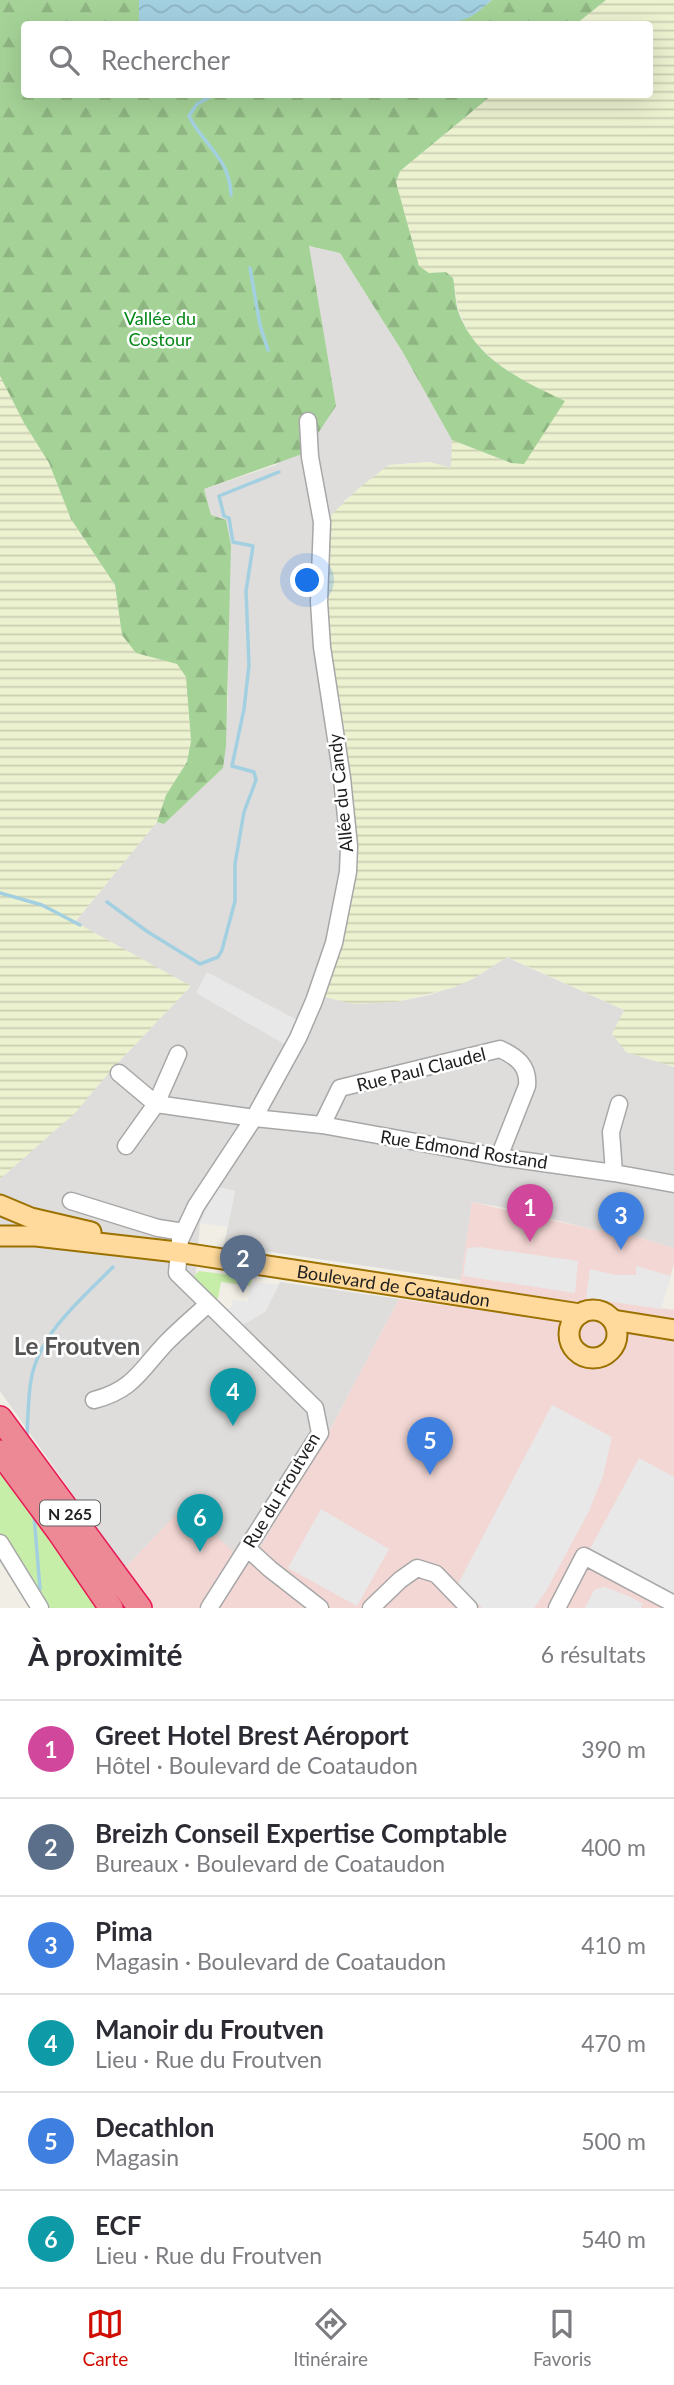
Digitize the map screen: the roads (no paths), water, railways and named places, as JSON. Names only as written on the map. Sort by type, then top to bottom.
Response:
[{"type":"highway","name":"N 265","points":[[0,1418],[139,1608]]},
{"type":"highway","name":"N 265","points":[[0,1452],[111,1608]]},
{"type":"main road","points":[[0,1205],[31,1218],[177,1252]]},
{"type":"main road","points":[[0,1236],[36,1236],[177,1252]]},
{"type":"main road","name":"Boulevard de Coataudon","points":[[177,1252],[580,1314]]},
{"type":"main road","name":"Boulevard de Coataudon","points":[[527,1304],[552,1318],[568,1333]]},
{"type":"main road","points":[[613,1321],[617,1332],[615,1344],[608,1354],[586,1358],[576,1352],[570,1343],[568,1333],[572,1322],[580,1314],[598,1310],[613,1321],[674,1330]]},
{"type":"main road","points":[[615,1344],[653,1327]]},
{"type":"street","name":"Allée du Candy","points":[[177,1252],[196,1206],[254,1118],[298,1038],[334,943],[348,872],[349,846],[342,778],[322,648],[319,603],[321,522],[310,457],[308,421]]},
{"type":"street","name":"Rue Paul Claudel","points":[[322,1125],[340,1088],[500,1049],[517,1057],[526,1069],[528,1078],[499,1157]]},
{"type":"street","points":[[126,1146],[156,1104],[178,1054]]},
{"type":"street","points":[[120,1073],[156,1104]]},
{"type":"street","name":"Rue Edmond Rostand","points":[[156,1104],[322,1125],[499,1157],[614,1172],[674,1184]]},
{"type":"street","points":[[614,1172],[611,1132],[619,1104]]},
{"type":"street","points":[[71,1202],[158,1228],[184,1232]]},
{"type":"street","name":"Rue du Froutven","points":[[177,1252],[177,1273],[315,1408],[320,1433],[209,1608]]},
{"type":"street","points":[[94,1400],[110,1396],[134,1382],[167,1342],[208,1304]]},
{"type":"street","points":[[0,1543],[40,1608]]},
{"type":"street","points":[[247,1548],[320,1608]]},
{"type":"street","points":[[556,1608],[584,1556],[674,1604]]},
{"type":"street","points":[[371,1608],[417,1568],[436,1574],[469,1608]]},
{"type":"water","points":[[139,0],[492,0],[473,15],[458,21],[139,21]]},
{"type":"waterway","points":[[208,98],[197,104],[189,116],[226,171],[231,195]]},
{"type":"waterway","points":[[250,268],[260,325],[268,350]]},
{"type":"waterway","points":[[107,902],[148,932],[200,964],[218,957],[222,950],[235,901],[235,864],[244,812],[256,780],[254,772],[232,766],[244,709],[249,665],[246,591],[253,546],[233,542],[229,518],[224,516],[219,496],[279,472]]},
{"type":"waterway","points":[[0,893],[42,905],[80,925]]},
{"type":"waterway","points":[[27,1435],[31,1380],[43,1347],[63,1318],[113,1267]]},
{"type":"waterway","points":[[34,1515],[40,1589]]},
{"type":"place","name":"Greet Hotel Brest Aéroport","points":[[530,1242]]},
{"type":"place","name":"Pima","points":[[621,1250]]},
{"type":"place","name":"Breizh Conseil Expertise Comptable","points":[[243,1293]]},
{"type":"place","name":"Manoir du Froutven","points":[[233,1426]]},
{"type":"place","name":"Decathlon","points":[[430,1475]]},
{"type":"place","name":"ECF","points":[[200,1552]]},
{"type":"district","name":"Le Froutven","points":[[77,1345]]},
{"type":"park label","name":"Vallée du Costour","points":[[160,328]]}]
